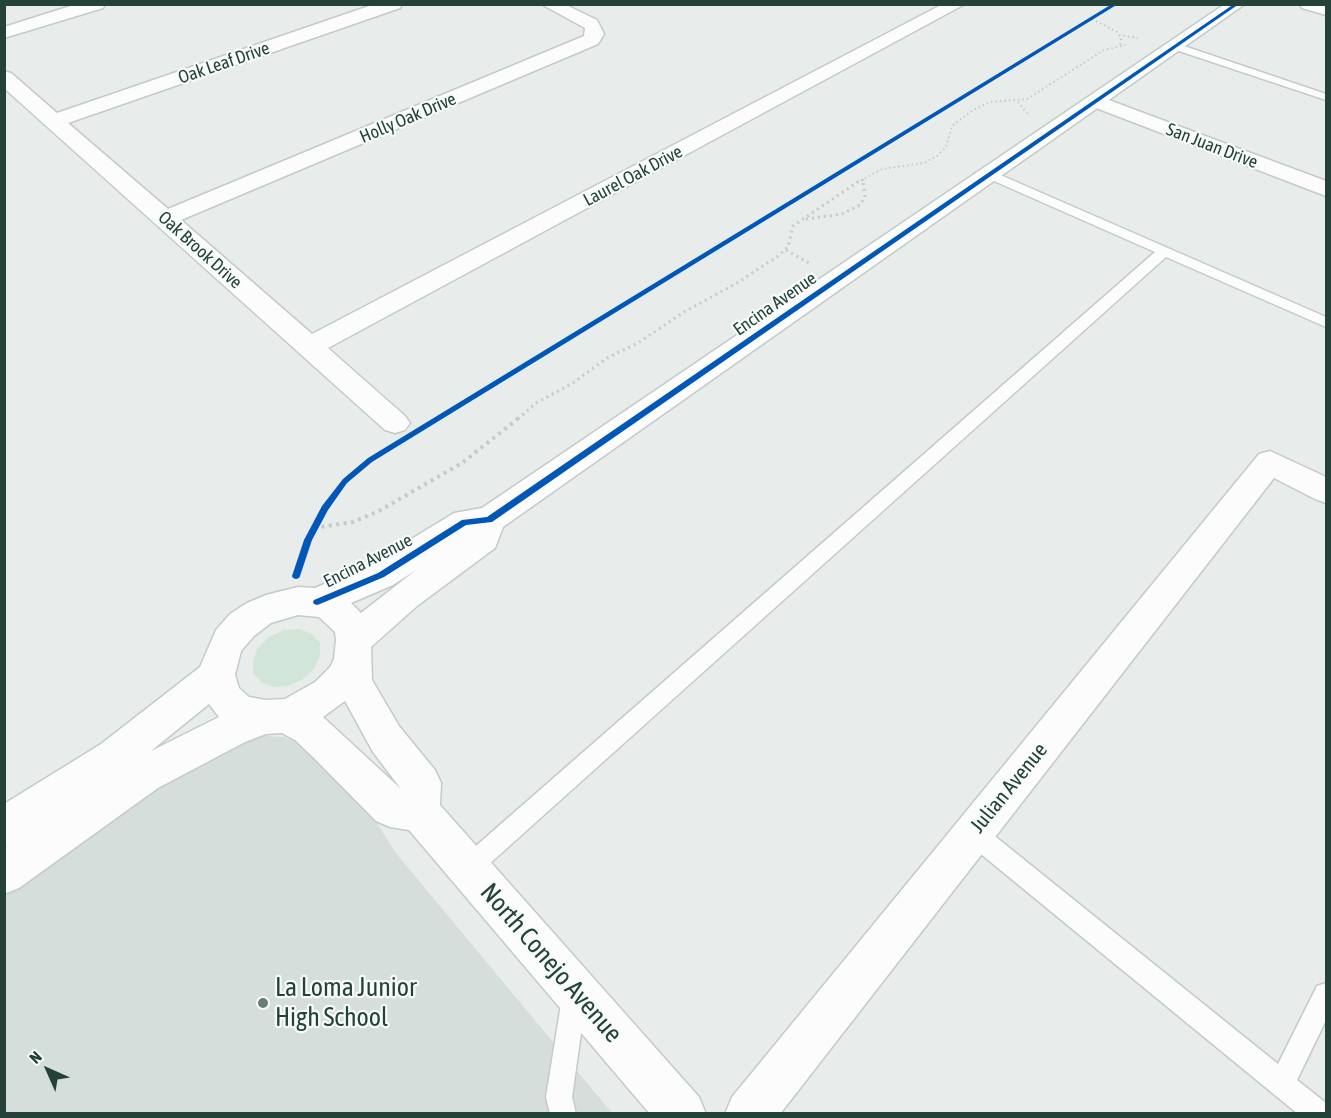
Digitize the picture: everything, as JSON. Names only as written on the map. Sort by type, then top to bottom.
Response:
[{"type":"street","points":[[4,33],[97,4]]},
{"type":"street","name":"Oak Leaf Drive","points":[[54,121],[394,4]]},
{"type":"street","name":"Holly Oak Drive","points":[[164,219],[591,40],[595,34],[591,24],[549,4]]},
{"type":"street","name":"Laurel Oak Drive","points":[[309,347],[957,4]]},
{"type":"street","name":"Encina Avenue","points":[[317,602],[381,575],[465,522],[489,520],[1237,4]]},
{"type":"street","points":[[1308,4],[1326,10]]},
{"type":"street","name":"Oak Brook Drive","points":[[4,77],[395,423]]},
{"type":"street","name":"San Juan Drive","points":[[1098,102],[1326,189]]},
{"type":"street","name":"Julian Avenue","points":[[749,1113],[1270,462],[1326,491]]},
{"type":"street","name":"Encina Avenue","points":[[353,650],[405,596],[484,539],[489,520]]},
{"type":"street","points":[[298,601],[317,602],[331,607],[343,616],[351,627],[353,650],[354,681],[369,712],[386,739],[421,783],[420,812],[390,807],[308,728],[276,716],[250,715],[231,704],[220,689],[217,675],[220,658],[228,641],[242,625],[259,613],[278,605],[298,601]]},
{"type":"street","points":[[4,873],[137,779],[233,729],[308,707],[328,694],[343,678],[353,650]]},
{"type":"street","points":[[4,827],[115,757],[217,675]]},
{"type":"street","name":"North Conejo Avenue","points":[[420,812],[682,1113]]},
{"type":"lane","points":[[1177,47],[1326,97]]},
{"type":"lane","points":[[989,174],[1326,322]]},
{"type":"lane","points":[[469,867],[1164,251]]},
{"type":"lane","points":[[973,833],[1319,1113]]},
{"type":"lane","points":[[563,1113],[559,1097],[575,990]]},
{"type":"lane","points":[[1282,1083],[1326,995]]},
{"type":"path","points":[[1082,25],[1096,17],[1119,35],[1141,39]]},
{"type":"path","points":[[1119,35],[1120,46]]},
{"type":"path","points":[[312,531],[353,522],[402,500],[478,452],[536,403],[573,383],[607,358],[648,338],[684,312],[737,283],[786,250],[791,229],[802,219],[863,179],[882,170],[933,159],[945,150],[952,126],[973,110],[990,102],[1027,99],[1107,48],[1131,44]]},
{"type":"path","points":[[802,219],[842,214],[856,208],[864,200],[863,179]]},
{"type":"path","points":[[786,250],[817,267]]},
{"type":"path","points":[[312,531],[321,516]]},
{"type":"shaded area","name":"La Loma Junior High School","points":[[265,736],[284,737],[298,742],[366,805],[395,852],[612,1113],[5,1113],[4,893],[98,821],[240,741]]},
{"type":"green space","points":[[300,629],[312,634],[320,643],[320,656],[314,669],[302,680],[287,686],[273,687],[261,682],[253,673],[253,661],[257,649],[269,637],[284,630]]},
{"type":"cycle path","points":[[296,576],[308,540],[325,508],[345,481],[370,460],[1116,4]]},
{"type":"cycle path","points":[[317,602],[381,575],[465,522],[489,520],[1237,4]]},
{"type":"place","name":"La Loma Junior High School","points":[[263,1003]]}]
